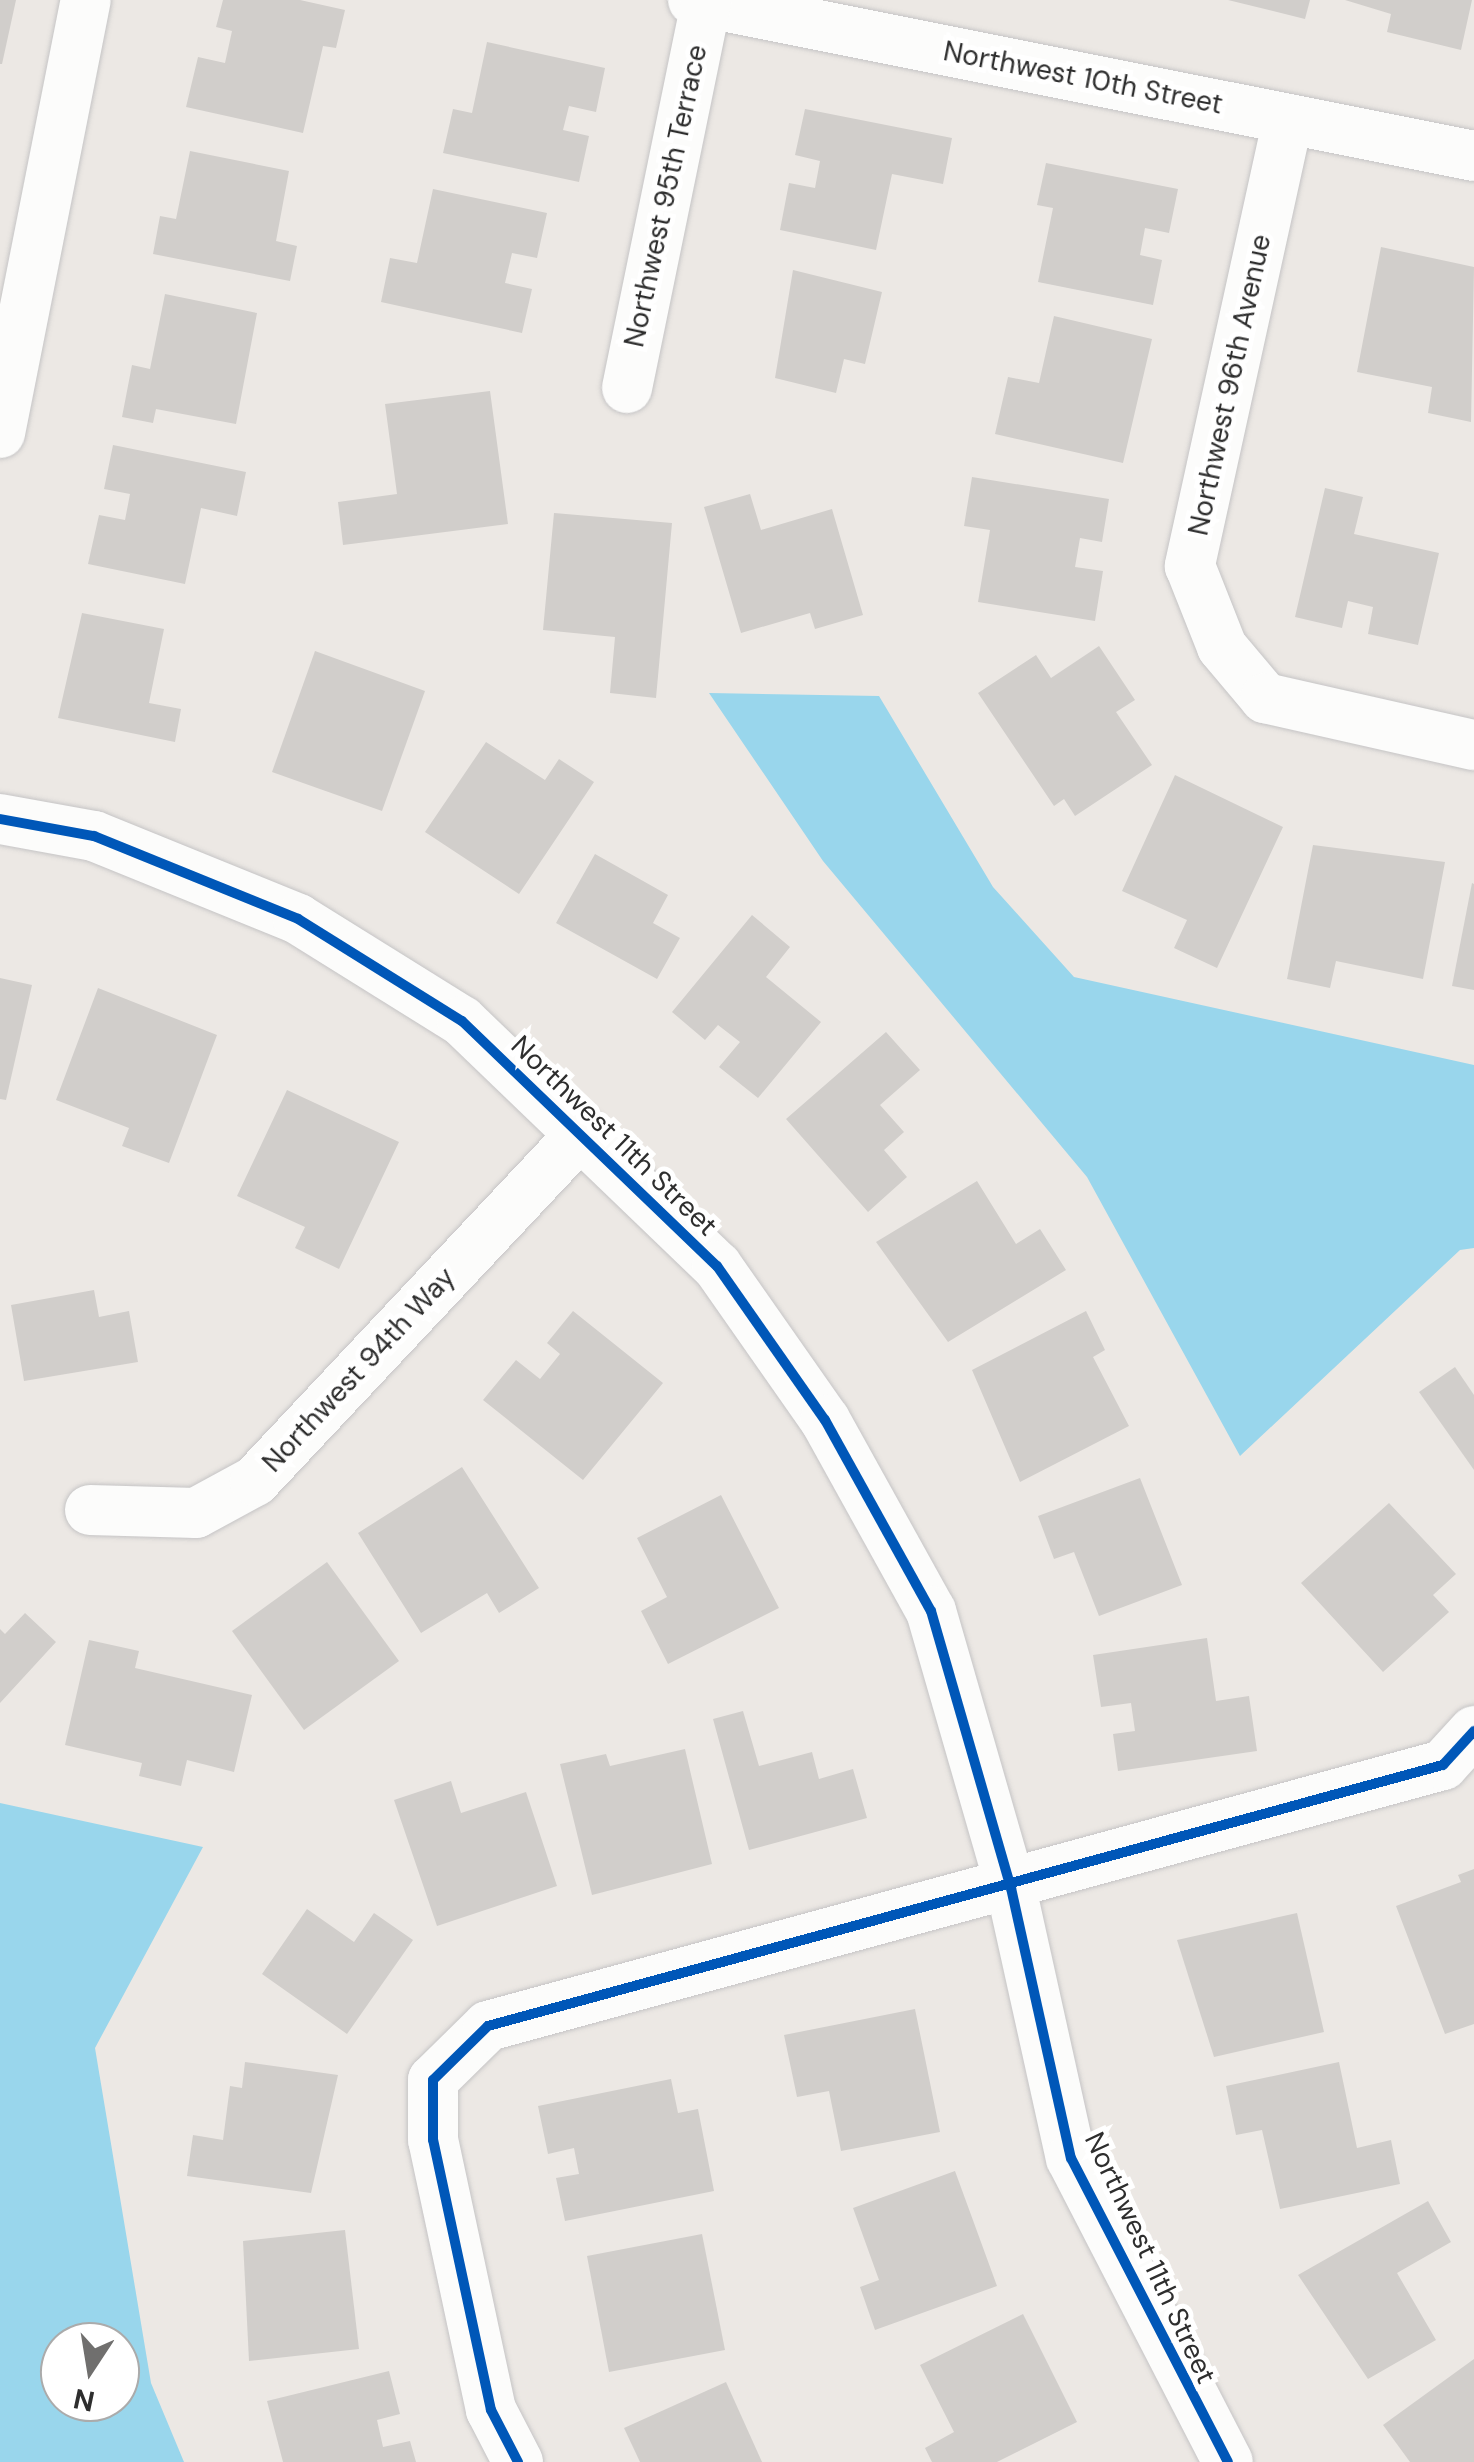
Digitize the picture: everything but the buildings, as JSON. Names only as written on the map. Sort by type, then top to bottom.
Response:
[{"type":"street","points":[[0,433],[86,0]]},
{"type":"street","name":"Northwest 10th Street","points":[[699,2],[1474,156]]},
{"type":"street","name":"Northwest 95th Terrace","points":[[626,388],[699,2]]},
{"type":"street","name":"Northwest 96th Avenue","points":[[1288,120],[1190,566],[1222,647],[1265,698],[1474,745]]},
{"type":"street","name":"Northwest 11th Street","points":[[0,819],[94,836],[298,919],[462,1021],[716,1266],[825,1420],[931,1610],[1011,1888],[1071,2158],[1228,2462]]},
{"type":"street","name":"Northwest 94th Way","points":[[90,1510],[196,1514],[255,1480],[582,1133]]},
{"type":"street","points":[[518,2462],[490,2410],[433,2140],[433,2080],[488,2026],[1011,1888],[1442,1765],[1474,1731]]},
{"type":"water","points":[[709,693],[879,696],[993,887],[1074,977],[1474,1065],[1474,1248],[1460,1250],[1240,1456],[1087,1177],[823,861]]},
{"type":"water","points":[[0,1803],[203,1847],[95,2048],[151,2383],[184,2462],[0,2462]]},
{"type":"cycle path","points":[[0,819],[94,836],[298,919],[462,1021],[717,1266],[825,1420],[931,1611],[1011,1888],[1071,2158],[1228,2462]]},
{"type":"cycle path","points":[[518,2462],[491,2410],[433,2140],[433,2080],[488,2026],[1443,1765],[1474,1731]]}]
